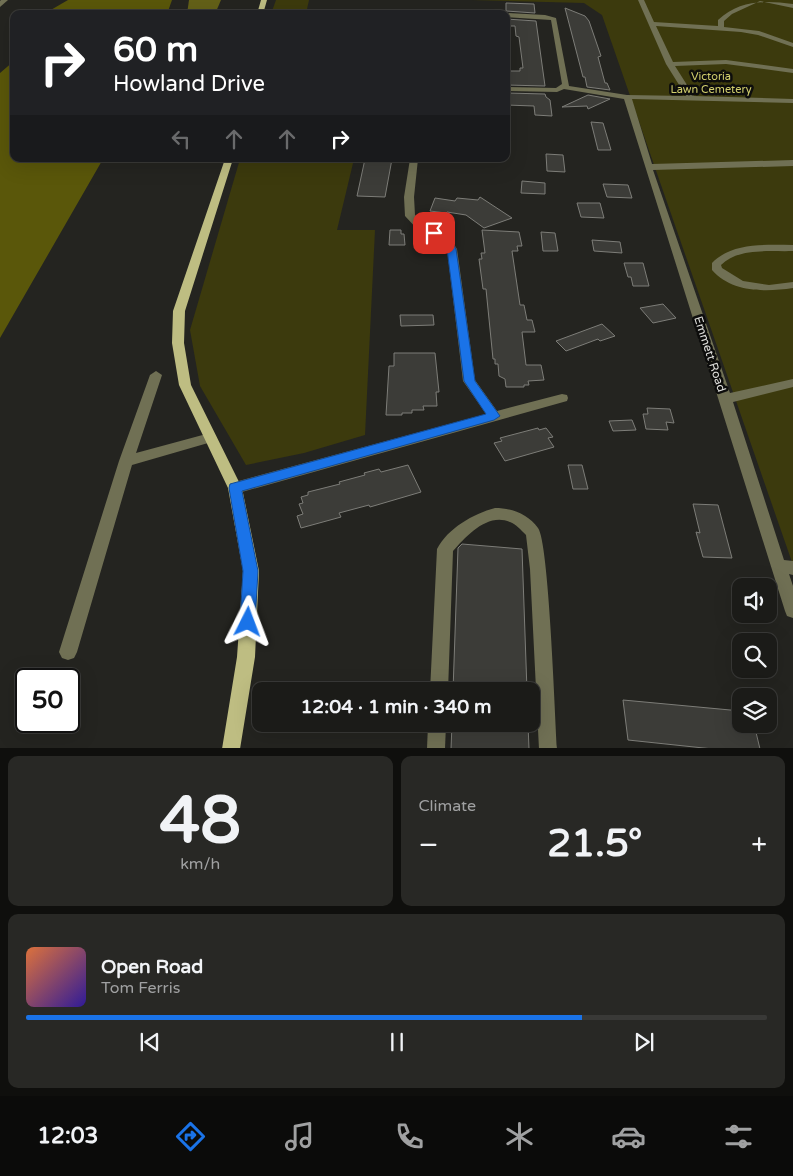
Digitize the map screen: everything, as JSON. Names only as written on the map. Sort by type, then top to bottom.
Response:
[{"type":"main road","points":[[228,162],[178,311],[178,344],[185,385],[235,488],[250,571],[246,657],[231,748]]},
{"type":"street","points":[[0,4],[6,0]]},
{"type":"street","points":[[641,0],[670,64],[692,99]]},
{"type":"street","points":[[721,27],[721,20],[730,13],[757,0]]},
{"type":"street","points":[[762,0],[793,6]]},
{"type":"street","points":[[510,15],[554,19],[566,85],[564,88]]},
{"type":"street","points":[[651,24],[721,27],[759,32],[793,45]]},
{"type":"street","points":[[670,64],[726,62],[793,71]]},
{"type":"street","points":[[771,69],[772,63],[793,62]]},
{"type":"street","points":[[510,89],[549,90],[564,88],[627,97],[793,101]]},
{"type":"street","name":"Emmett Road","points":[[627,97],[648,167],[725,399],[786,566],[793,611]]},
{"type":"street","points":[[414,162],[410,216],[424,229],[444,237],[452,249],[470,381],[494,416]]},
{"type":"street","points":[[648,167],[793,163]]},
{"type":"street","points":[[793,248],[736,251],[721,257],[716,264],[717,270],[740,284],[768,288],[793,284]]},
{"type":"street","points":[[68,652],[126,461],[156,374]]},
{"type":"street","points":[[725,399],[793,383]]},
{"type":"street","points":[[235,488],[562,398]]},
{"type":"street","points":[[126,461],[210,438]]},
{"type":"street","points":[[439,682],[445,549],[458,534],[477,520],[497,513],[516,517],[533,532],[538,569],[548,748]]},
{"type":"street","points":[[436,748],[437,732]]},
{"type":"green space","points":[[276,0],[309,0],[307,10],[272,10]]},
{"type":"green space","name":"Victoria Lawn Cemetery","points":[[471,0],[793,0],[793,565],[602,15],[584,3]]},
{"type":"green space","points":[[239,162],[353,162],[337,230],[375,230],[365,435],[304,453],[246,465],[200,386],[190,330]]},
{"type":"shaded area","points":[[68,0],[172,0],[168,10],[51,10]]},
{"type":"shaded area","points":[[189,0],[221,0],[217,10],[188,10]]},
{"type":"shaded area","points":[[10,64],[10,162],[101,162],[0,338],[0,73]]},
{"type":"building","points":[[506,3],[534,4],[535,13],[510,11],[506,10]]},
{"type":"building","points":[[565,8],[585,16],[589,21],[601,56],[598,57],[605,83],[607,83],[610,90],[587,87]]},
{"type":"building","points":[[510,19],[536,21],[545,86],[510,85],[510,71],[520,71],[520,68],[523,68],[519,37],[516,36],[515,26],[510,26]]},
{"type":"building","points":[[510,93],[545,94],[550,100],[552,116],[535,115],[534,106],[510,105]]},
{"type":"building","points":[[588,95],[610,99],[588,109],[587,106],[562,107]]},
{"type":"building","points":[[591,122],[603,123],[611,150],[598,150]]},
{"type":"building","points":[[546,154],[563,155],[565,172],[547,171]]},
{"type":"building","points":[[364,162],[391,162],[385,197],[357,196]]},
{"type":"building","points":[[522,181],[545,183],[545,194],[521,193]]},
{"type":"building","points":[[603,184],[628,185],[632,198],[607,197]]},
{"type":"building","points":[[480,197],[512,218],[484,228],[466,215],[430,211],[435,198],[455,201],[457,198],[478,200]]},
{"type":"building","points":[[577,203],[600,203],[604,218],[581,217]]},
{"type":"building","points":[[390,230],[401,230],[401,234],[404,234],[405,245],[389,245]]},
{"type":"building","points":[[482,230],[519,232],[522,246],[517,246],[518,251],[512,251],[520,305],[524,305],[527,320],[532,320],[535,332],[522,332],[526,365],[541,365],[544,380],[528,381],[529,385],[524,385],[524,387],[506,387],[505,379],[499,376],[498,364],[495,364],[495,359],[493,359],[486,289],[483,289],[479,259],[482,259],[481,253],[485,253]]},
{"type":"building","points":[[541,232],[555,233],[558,251],[543,251]]},
{"type":"building","points":[[592,240],[620,242],[622,253],[594,251]]},
{"type":"building","points":[[624,263],[643,263],[649,286],[633,286]]},
{"type":"building","points":[[663,304],[676,318],[653,323],[640,308]]},
{"type":"building","points":[[400,315],[433,315],[434,325],[401,326]]},
{"type":"building","points":[[602,324],[615,336],[600,341],[598,339],[566,351],[556,341]]},
{"type":"building","points":[[394,353],[435,353],[439,392],[436,392],[437,406],[423,406],[424,410],[412,410],[412,413],[402,413],[402,415],[386,415],[389,366],[394,366]]},
{"type":"building","points":[[647,408],[670,409],[674,423],[666,422],[668,430],[646,429],[643,414],[648,414]]},
{"type":"building","points":[[632,420],[636,430],[613,431],[609,421]]},
{"type":"building","points":[[538,428],[539,430],[546,428],[553,437],[548,438],[554,447],[505,461],[494,443],[502,441],[500,438]]},
{"type":"building","points":[[408,465],[421,492],[370,507],[369,505],[339,513],[341,517],[301,528],[297,516],[303,514],[299,504],[303,503],[301,497],[308,495],[308,492],[340,484],[339,482],[365,475],[364,473],[379,469],[381,472]]},
{"type":"building","points":[[568,465],[582,465],[588,489],[573,489]]},
{"type":"building","points":[[693,504],[718,505],[732,558],[703,557],[696,532],[700,533]]},
{"type":"building","points":[[462,544],[522,549],[527,682],[453,682],[458,548]]},
{"type":"building","points":[[623,700],[732,710],[732,733],[756,733],[760,748],[704,748],[628,740]]},
{"type":"building","points":[[452,732],[528,732],[529,748],[451,748]]},
{"type":"route","points":[[248,622],[250,571],[235,488],[494,416],[470,381],[452,249],[444,237],[434,233]]}]
